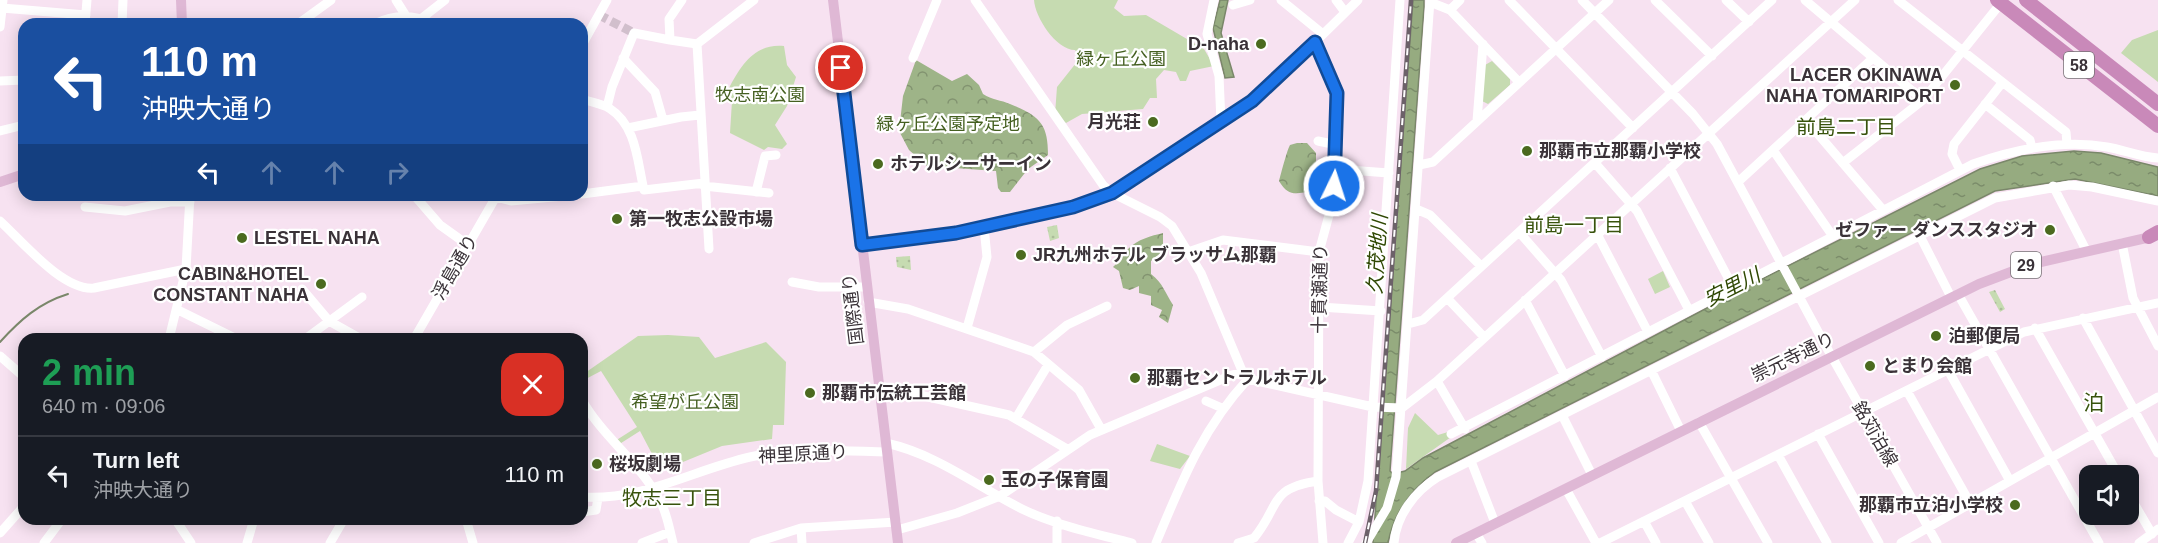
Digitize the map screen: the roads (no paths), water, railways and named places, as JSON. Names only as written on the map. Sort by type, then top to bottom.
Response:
[{"type":"highway","name":"58","points":[[2026,0],[2158,104]]},
{"type":"highway","name":"58","points":[[1999,1],[2158,126]]},
{"type":"main road","points":[[181,0],[182,18]]},
{"type":"main road","name":"国際通り","points":[[833,0],[898,543]]},
{"type":"main road","points":[[0,182],[18,176]]},
{"type":"main road","name":"崇元寺通り","points":[[1456,543],[1479,538],[1495,524],[1954,295],[2014,269],[2155,235]]},
{"type":"street","points":[[85,18],[87,0]]},
{"type":"street","points":[[122,18],[123,0]]},
{"type":"street","points":[[306,18],[331,0]]},
{"type":"street","points":[[396,0],[406,16]]},
{"type":"street","points":[[389,18],[406,16],[423,18],[445,0]]},
{"type":"street","points":[[588,34],[607,0]]},
{"type":"street","points":[[670,40],[669,19],[682,0]]},
{"type":"street","points":[[607,107],[634,33],[697,44],[754,0]]},
{"type":"street","points":[[913,58],[937,0]]},
{"type":"street","points":[[975,0],[1098,178],[1112,193],[1167,221],[1201,273],[1246,376]]},
{"type":"street","points":[[1214,0],[1207,34],[1219,75],[1221,122]]},
{"type":"street","points":[[1233,5],[1250,0]]},
{"type":"street","points":[[1281,0],[1323,34]]},
{"type":"street","points":[[1336,0],[1345,12]]},
{"type":"street","points":[[862,245],[926,239],[984,227],[1073,207],[1112,193],[1263,93],[1358,0]]},
{"type":"street","points":[[1348,543],[1359,522],[1368,482],[1377,407],[1400,0]]},
{"type":"street","points":[[1450,10],[1460,0]]},
{"type":"street","points":[[1509,0],[1633,128]]},
{"type":"street","name":"銘苅泊線","points":[[1582,0],[1709,132],[1831,357],[1937,543]]},
{"type":"street","points":[[1419,165],[1433,162],[1609,0]]},
{"type":"street","points":[[1655,0],[1712,56]]},
{"type":"street","points":[[1726,0],[1749,22]]},
{"type":"street","points":[[1408,324],[1423,320],[1772,0]]},
{"type":"street","points":[[1805,0],[1923,100]]},
{"type":"street","points":[[754,543],[801,528],[896,526],[957,513],[1000,496],[1067,449],[1101,429],[1222,378],[1246,376],[1377,407],[1399,409],[1437,381],[1855,0]]},
{"type":"street","points":[[1898,0],[2066,132],[2067,144]]},
{"type":"street","points":[[1366,543],[1387,508],[1393,492],[1397,459],[1430,1],[1450,10],[1519,82]]},
{"type":"street","points":[[1844,162],[1923,100],[1999,1]]},
{"type":"street","points":[[0,27],[3,4],[75,18]]},
{"type":"street","name":"十貫瀬通り","points":[[1315,42],[1337,93],[1337,145],[1332,204],[1319,252],[1318,481],[1323,543]]},
{"type":"street","points":[[697,44],[709,249]]},
{"type":"street","points":[[1477,121],[1483,44]]},
{"type":"street","points":[[623,58],[656,92],[663,120]]},
{"type":"street","points":[[1738,182],[1873,58]]},
{"type":"street","points":[[0,81],[18,80]]},
{"type":"street","points":[[1960,170],[1952,154],[1954,144],[2001,83]]},
{"type":"street","points":[[588,101],[607,107],[628,128],[635,145],[644,189],[704,184],[769,193]]},
{"type":"street","points":[[1985,104],[2030,140],[2032,148]]},
{"type":"street","points":[[628,128],[700,115]]},
{"type":"street","points":[[1806,120],[1883,210]]},
{"type":"street","points":[[0,131],[18,126]]},
{"type":"street","points":[[1318,141],[1337,145]]},
{"type":"street","points":[[1451,434],[1733,287],[1782,265],[1832,235],[1960,170],[1993,157],[2032,148],[2067,144],[2108,147],[2156,158]]},
{"type":"street","points":[[1773,150],[1832,235]]},
{"type":"street","points":[[756,192],[765,156],[776,155]]},
{"type":"street","points":[[1595,163],[1632,203],[1689,310]]},
{"type":"street","points":[[1670,168],[1733,287]]},
{"type":"street","points":[[1335,169],[1389,173]]},
{"type":"street","points":[[588,193],[643,186]]},
{"type":"street","points":[[2053,186],[2086,250]]},
{"type":"street","points":[[1394,543],[1399,521],[1414,498],[1431,481],[1652,372],[1797,294],[1995,198],[2053,186],[2081,186],[2158,201]]},
{"type":"street","points":[[85,207],[125,211],[175,201]]},
{"type":"street","points":[[171,333],[186,269],[190,201]]},
{"type":"street","points":[[419,201],[441,225],[468,245]]},
{"type":"street","name":"浮島通り","points":[[417,333],[493,201]]},
{"type":"street","points":[[1416,209],[1430,215],[1481,266]]},
{"type":"street","points":[[0,221],[61,276],[80,288],[94,288],[186,269]]},
{"type":"street","points":[[967,328],[987,257],[984,227]]},
{"type":"street","points":[[1519,232],[1556,272],[1602,357]]},
{"type":"street","points":[[1598,234],[1648,332]]},
{"type":"street","points":[[1920,236],[1989,349],[2098,543]]},
{"type":"street","points":[[1188,252],[1223,240],[1319,252]]},
{"type":"street","points":[[2122,243],[2136,306],[2158,346]]},
{"type":"street","points":[[792,282],[819,287],[866,287]]},
{"type":"street","points":[[302,289],[330,321],[351,333]]},
{"type":"street","points":[[313,333],[362,297]]},
{"type":"street","points":[[1447,298],[1484,337]]},
{"type":"street","points":[[1526,300],[1565,376]]},
{"type":"street","points":[[868,302],[908,309],[1034,352],[1080,390],[1101,429]]},
{"type":"street","points":[[1566,489],[1598,543],[2035,328],[2158,303]]},
{"type":"street","points":[[1034,352],[1067,325],[1107,306]]},
{"type":"street","points":[[1320,308],[1381,311]]},
{"type":"street","points":[[178,310],[225,333]]},
{"type":"street","points":[[2083,318],[2158,453]]},
{"type":"street","points":[[2035,328],[2113,465]]},
{"type":"street","points":[[0,356],[18,372]]},
{"type":"street","points":[[1016,418],[1048,365]]},
{"type":"street","points":[[1948,370],[2010,481]]},
{"type":"street","points":[[1652,372],[1681,430]]},
{"type":"street","points":[[1156,543],[1186,471],[1222,408],[1246,376]]},
{"type":"street","points":[[1437,381],[1464,429]]},
{"type":"street","points":[[879,386],[1016,418],[1067,449]]},
{"type":"street","points":[[1907,391],[1970,503]]},
{"type":"street","points":[[1901,543],[2158,397]]},
{"type":"street","points":[[1206,401],[1222,408]]},
{"type":"street","points":[[588,410],[597,424],[653,489],[663,507],[673,543]]},
{"type":"street","points":[[1562,415],[1592,476]]},
{"type":"street","points":[[1699,422],[1768,543]]},
{"type":"street","points":[[1818,435],[1879,543]]},
{"type":"street","name":"神里原通り","points":[[588,497],[598,498],[653,489],[763,454],[886,447],[909,448],[945,465],[1024,509],[1126,542]]},
{"type":"street","points":[[1778,455],[1827,543]]},
{"type":"street","points":[[1471,461],[1495,524]]},
{"type":"street","points":[[1238,543],[1254,538],[1270,508],[1288,489],[1298,484],[1318,481]]},
{"type":"street","points":[[588,511],[596,510],[598,498]]},
{"type":"street","points":[[1319,501],[1325,501],[1336,510],[1359,522]]},
{"type":"street","points":[[1685,501],[1709,543]]},
{"type":"street","points":[[2139,508],[2155,531],[2139,543]]},
{"type":"street","points":[[0,533],[18,513]]},
{"type":"street","points":[[1057,521],[1057,543]]},
{"type":"street","points":[[1644,521],[1656,543]]},
{"type":"street","points":[[44,543],[58,525]]},
{"type":"street","points":[[179,525],[191,543]]},
{"type":"street","points":[[247,543],[252,525]]},
{"type":"street","points":[[330,543],[340,525]]},
{"type":"street","points":[[468,525],[473,543]]},
{"type":"street","points":[[801,528],[802,543]]},
{"type":"street","points":[[642,543],[670,532]]},
{"type":"water","points":[[1220,0],[1228,0],[1221,33],[1234,77],[1225,78],[1213,28]]},
{"type":"water","points":[[1413,0],[1424,0],[1424,7],[1390,471],[1393,474],[1405,471],[1423,458],[1758,281],[1980,169],[2022,156],[2074,151],[2101,153],[2158,167],[2158,196],[2075,179],[1995,191],[1435,472],[1418,486],[1404,503],[1394,521],[1388,543],[1373,543]]},
{"type":"waterway","points":[[0,342],[31,313],[48,302],[68,294]]},
{"type":"tunnel","points":[[599,15],[634,33]]},
{"type":"railway","points":[[1365,543],[1376,491],[1411,0]]},
{"type":"place","name":"D-naha","points":[[1261,44]]},
{"type":"place","name":"LACER OKINAWA NAHA TOMARIPORT","points":[[1955,85]]},
{"type":"place","name":"月光荘","points":[[1153,122]]},
{"type":"place","name":"那覇市立那覇小学校","points":[[1527,151]]},
{"type":"place","name":"ホテルシーサーイン","points":[[878,164]]},
{"type":"place","name":"第一牧志公設市場","points":[[617,219]]},
{"type":"place","name":"ゼファー ダンススタジオ","points":[[2050,230]]},
{"type":"place","name":"LESTEL NAHA","points":[[242,238]]},
{"type":"place","name":"JR九州ホテル ブラッサム那覇","points":[[1021,255]]},
{"type":"place","name":"CABIN&HOTEL CONSTANT NAHA","points":[[321,284]]},
{"type":"place","name":"泊郵便局","points":[[1936,336]]},
{"type":"place","name":"とまり会館","points":[[1870,366]]},
{"type":"place","name":"那覇セントラルホテル","points":[[1135,378]]},
{"type":"place","name":"那覇市伝統工芸館","points":[[810,393]]},
{"type":"place","name":"桜坂劇場","points":[[597,464]]},
{"type":"place","name":"玉の子保育園","points":[[989,480]]},
{"type":"place","name":"那覇市立泊小学校","points":[[2015,505]]},
{"type":"district","name":"前島二丁目","points":[[1846,127]]},
{"type":"district","name":"前島一丁目","points":[[1574,225]]},
{"type":"district","name":"泊","points":[[2094,403]]},
{"type":"district","name":"牧志三丁目","points":[[672,498]]},
{"type":"park label","name":"緑ヶ丘公園","points":[[1121,59]]},
{"type":"park label","name":"牧志南公園","points":[[760,95]]},
{"type":"park label","name":"緑ヶ丘公園予定地","points":[[948,124]]},
{"type":"park label","name":"希望が丘公園","points":[[685,402]]},
{"type":"water label","name":"久茂地川","points":[[1377,254]]},
{"type":"water label","name":"安里川","points":[[1732,287]]}]
